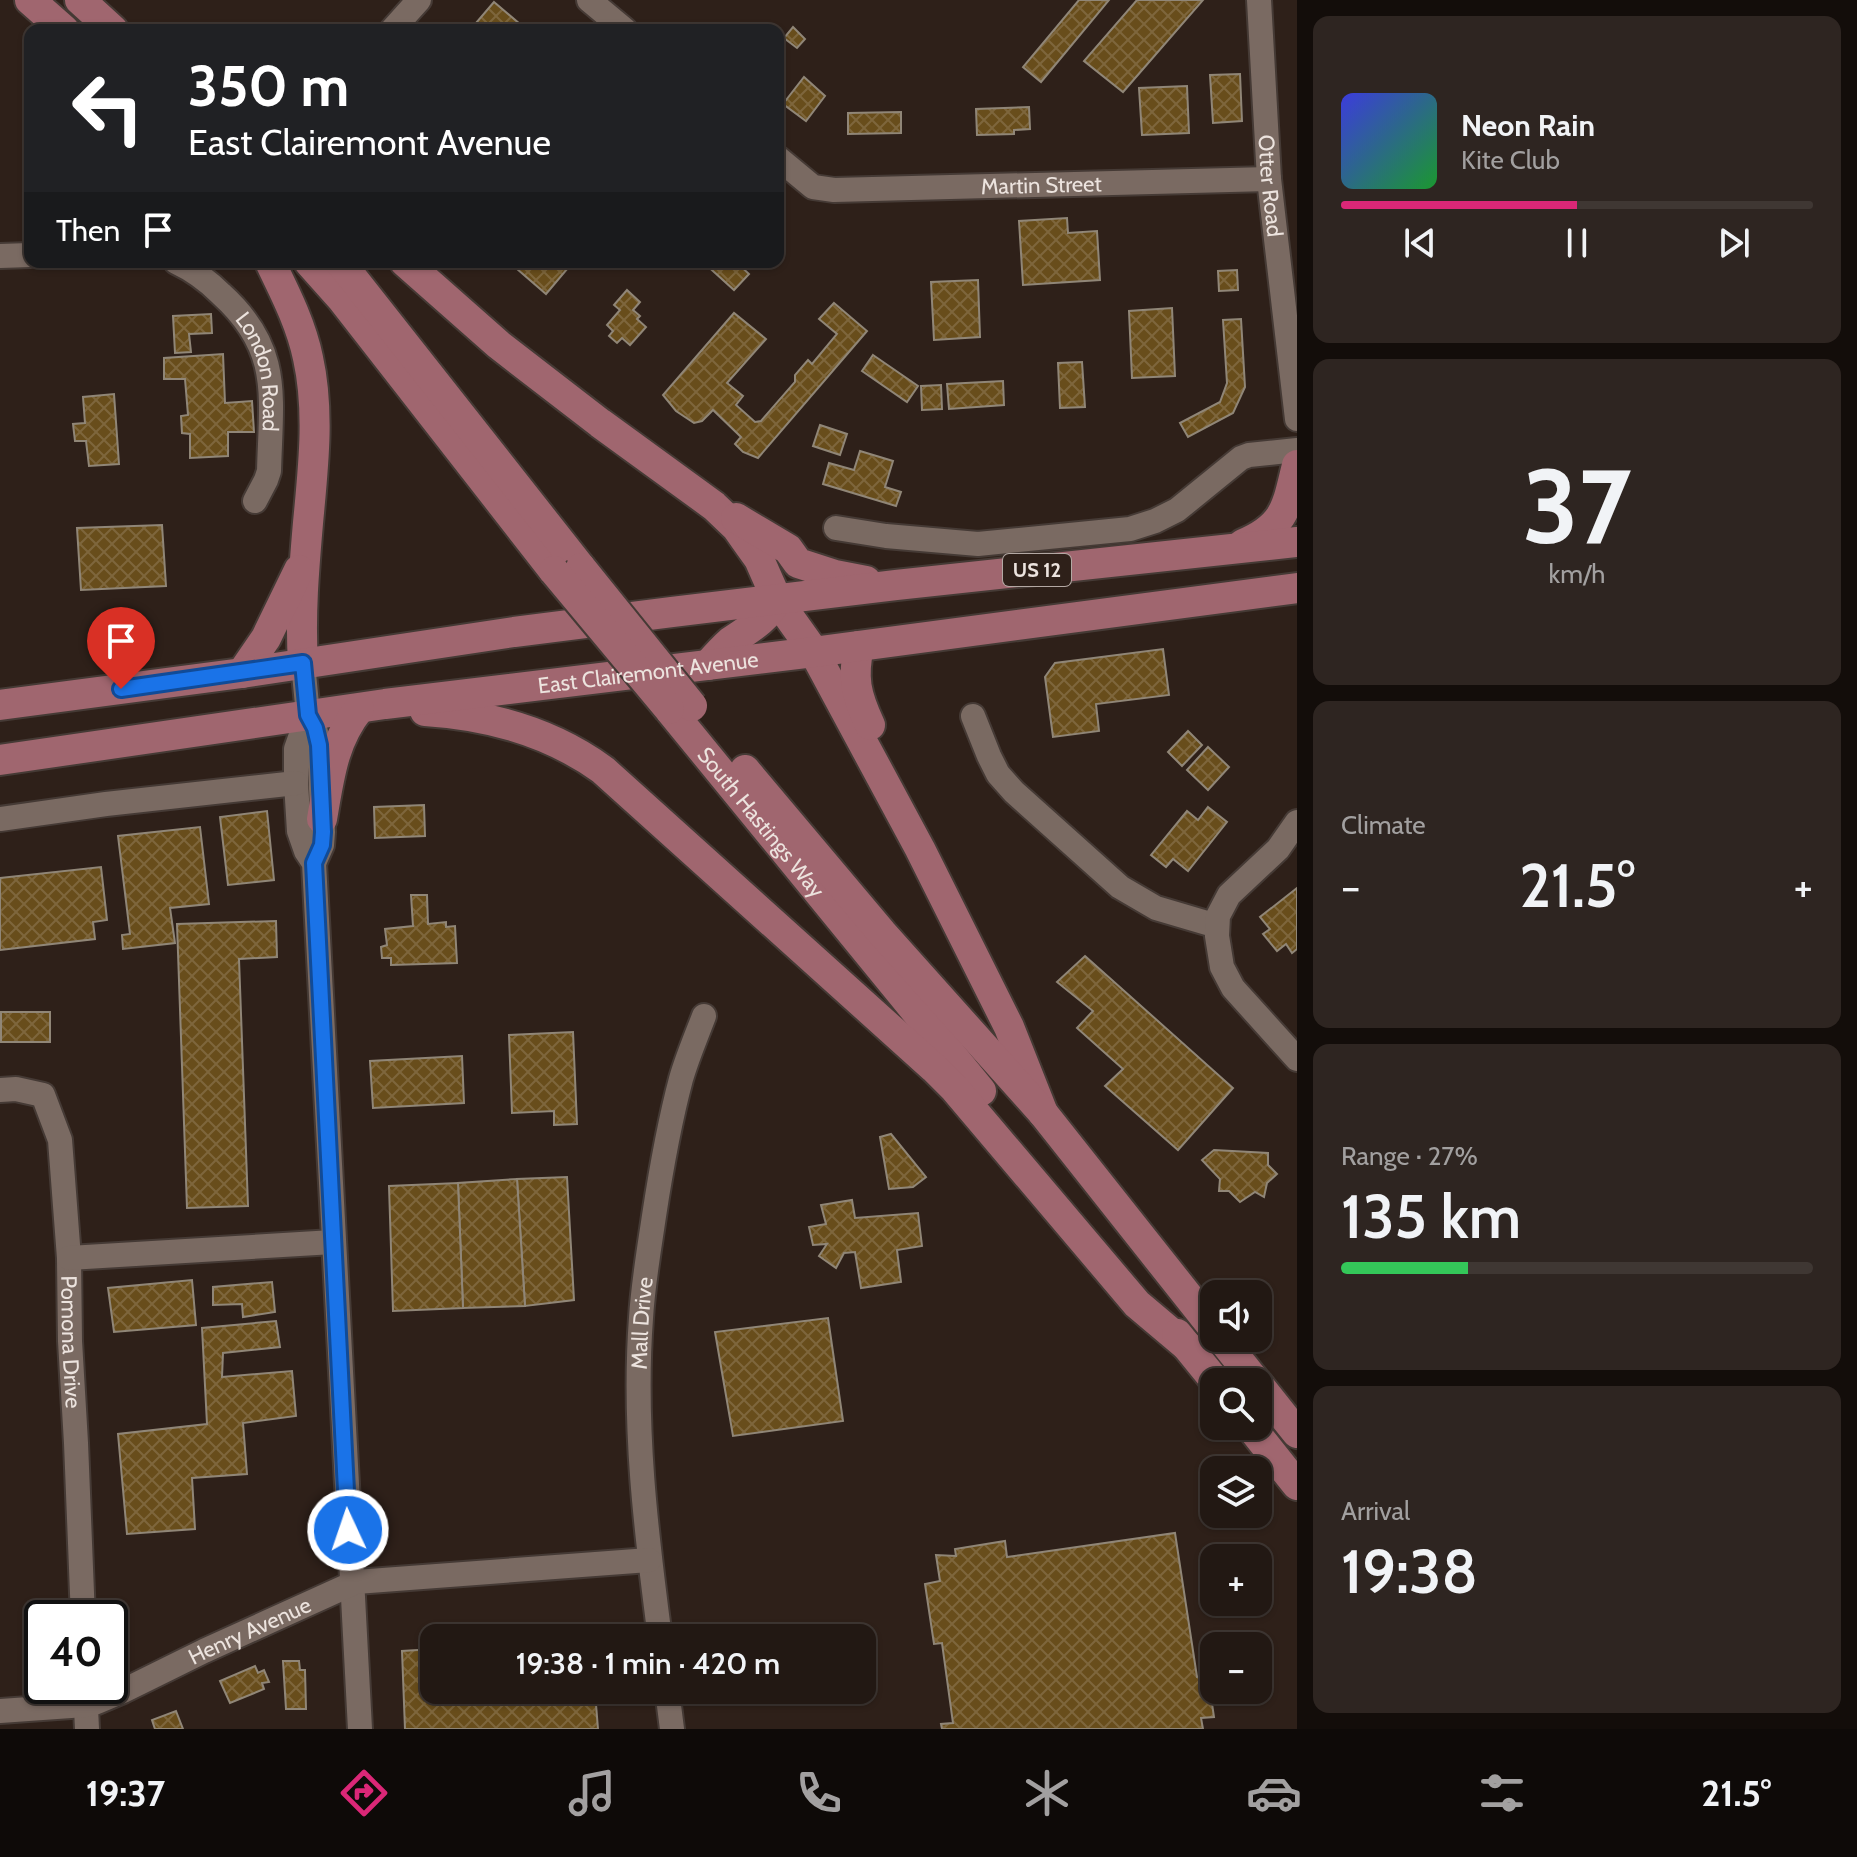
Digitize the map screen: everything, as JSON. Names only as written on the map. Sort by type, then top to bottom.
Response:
[{"type":"main road","points":[[30,0],[57,24]]},
{"type":"main road","points":[[80,0],[106,24]]},
{"type":"main road","points":[[273,268],[297,322],[309,360],[312,384],[314,448],[302,618],[303,663]]},
{"type":"main road","name":"South Hastings Way","points":[[314,268],[680,707],[1205,1368]]},
{"type":"main road","name":"South Hastings Way","points":[[345,268],[393,327],[567,570]]},
{"type":"main road","points":[[412,268],[499,345],[600,423],[714,506],[788,549],[798,563],[835,575],[896,585]]},
{"type":"main road","points":[[1229,550],[1266,533],[1276,523],[1285,508],[1297,465]]},
{"type":"main road","points":[[714,506],[737,528],[759,559],[777,600],[814,652],[920,849],[1009,1027],[1043,1113]]},
{"type":"main road","name":"US 12","points":[[0,705],[514,632],[896,585],[1297,542]]},
{"type":"main road","points":[[242,673],[266,638],[305,560]]},
{"type":"main road","name":"East Clairemont Avenue","points":[[0,760],[385,704],[814,652],[1297,588]]},
{"type":"main road","points":[[708,665],[726,645],[764,618],[777,600]]},
{"type":"main road","points":[[859,646],[854,675],[856,689],[892,771],[920,849]]},
{"type":"main road","name":"South Hastings Way","points":[[680,707],[1043,1113],[1200,1311]]},
{"type":"main road","points":[[322,819],[336,750],[344,729],[359,709],[459,714],[495,721],[556,741],[580,753],[691,847],[934,1068],[1137,1304],[1188,1347]]},
{"type":"main road","points":[[1232,1352],[1245,1368]]},
{"type":"main road","points":[[1272,1402],[1297,1433]]},
{"type":"main road","points":[[1261,1440],[1297,1485]]},
{"type":"street","points":[[397,24],[419,0]]},
{"type":"street","points":[[589,0],[618,24]]},
{"type":"street","name":"Otter Road","points":[[1259,0],[1269,179],[1297,419]]},
{"type":"street","name":"Martin Street","points":[[784,163],[813,187],[834,190],[1269,179]]},
{"type":"street","name":"London Road","points":[[186,268],[234,306],[257,336],[266,356],[271,403],[269,471],[255,501]]},
{"type":"street","points":[[836,528],[978,544],[1130,529],[1177,510],[1241,458],[1297,450]]},
{"type":"street","points":[[303,663],[308,715],[319,745],[322,845],[314,863],[360,1729]]},
{"type":"street","points":[[308,715],[296,749],[296,783],[299,831],[314,863]]},
{"type":"street","points":[[973,716],[998,774],[1120,887],[1156,908],[1217,926]]},
{"type":"street","points":[[0,819],[296,783]]},
{"type":"street","points":[[1297,822],[1278,849],[1229,895],[1221,908],[1217,926],[1219,955],[1227,978],[1297,1059]]},
{"type":"street","name":"Mall Drive","points":[[658,1624],[649,1560],[640,1428],[641,1318],[663,1161],[682,1078],[704,1016]]},
{"type":"street","name":"Pomona Drive","points":[[8,1090],[43,1095],[60,1140],[69,1258],[82,1600]]},
{"type":"street","points":[[69,1258],[333,1242]]},
{"type":"street","name":"Henry Avenue","points":[[0,1711],[86,1707],[351,1584],[649,1560]]},
{"type":"street","points":[[669,1704],[672,1729]]},
{"type":"building","points":[[1079,0],[1109,0],[1041,82],[1023,67]]},
{"type":"building","points":[[1137,0],[1203,0],[1123,92],[1084,61]]},
{"type":"building","points":[[494,2],[520,24],[475,24]]},
{"type":"building","points":[[793,27],[805,39],[797,48],[784,38]]},
{"type":"building","points":[[1240,74],[1242,121],[1213,123],[1210,75]]},
{"type":"building","points":[[804,77],[825,96],[806,121],[784,103]]},
{"type":"building","points":[[1187,86],[1189,133],[1142,135],[1139,88]]},
{"type":"building","points":[[1029,107],[1030,129],[1014,130],[1014,134],[977,135],[976,109]]},
{"type":"building","points":[[901,112],[901,133],[848,134],[848,113]]},
{"type":"building","points":[[1067,218],[1068,233],[1097,231],[1100,280],[1023,285],[1019,221]]},
{"type":"building","points":[[516,268],[568,268],[546,294]]},
{"type":"building","points":[[710,268],[742,268],[749,274],[734,290]]},
{"type":"building","points":[[1237,270],[1238,290],[1219,291],[1218,271]]},
{"type":"building","points":[[978,280],[980,337],[934,340],[931,282]]},
{"type":"building","points":[[627,290],[640,302],[633,310],[646,327],[630,345],[622,338],[617,343],[609,336],[613,331],[607,325],[620,310],[614,305]]},
{"type":"building","points":[[834,303],[867,331],[758,458],[743,452],[735,444],[741,437],[713,410],[702,421],[694,423],[676,411],[663,395],[734,313],[766,339],[727,383],[743,396],[736,405],[755,422],[761,421],[795,382],[795,375],[808,360],[812,364],[837,334],[819,319]]},
{"type":"building","points":[[1172,308],[1175,376],[1132,378],[1129,311]]},
{"type":"building","points":[[211,314],[212,333],[189,334],[191,352],[175,353],[173,316]]},
{"type":"building","points":[[1241,319],[1245,387],[1233,413],[1188,437],[1180,423],[1220,402],[1227,383],[1223,320]]},
{"type":"building","points":[[223,354],[225,403],[252,401],[254,432],[228,432],[228,456],[190,458],[190,434],[182,433],[181,416],[188,415],[185,379],[164,379],[164,358]]},
{"type":"building","points":[[873,355],[918,386],[907,402],[862,371]]},
{"type":"building","points":[[1082,362],[1085,407],[1060,408],[1058,363]]},
{"type":"building","points":[[1003,381],[1004,405],[949,409],[947,384]]},
{"type":"building","points":[[941,385],[942,409],[922,410],[921,386]]},
{"type":"building","points":[[114,394],[119,464],[89,466],[86,441],[75,441],[73,424],[85,423],[83,397]]},
{"type":"building","points":[[820,425],[847,434],[840,455],[813,446]]},
{"type":"building","points":[[860,451],[893,461],[885,487],[901,492],[896,506],[823,484],[829,463],[854,470]]},
{"type":"building","points":[[162,525],[166,586],[81,590],[77,528]]},
{"type":"building","points":[[1163,649],[1169,695],[1096,704],[1099,731],[1053,737],[1045,677],[1055,663]]},
{"type":"building","points":[[1188,731],[1202,745],[1182,766],[1168,752]]},
{"type":"building","points":[[1208,747],[1229,767],[1208,790],[1187,770]]},
{"type":"building","points":[[424,805],[425,836],[375,838],[374,807]]},
{"type":"building","points":[[1208,807],[1227,822],[1188,871],[1173,859],[1166,867],[1151,855],[1187,811],[1198,820]]},
{"type":"building","points":[[267,811],[274,880],[228,885],[220,817]]},
{"type":"building","points":[[200,827],[209,904],[170,908],[175,943],[123,949],[122,935],[130,934],[118,836]]},
{"type":"building","points":[[101,867],[107,920],[93,922],[95,939],[0,950],[0,878]]},
{"type":"building","points":[[1297,888],[1297,949],[1292,953],[1286,944],[1277,951],[1263,934],[1270,929],[1260,917]]},
{"type":"building","points":[[411,895],[427,895],[428,924],[446,922],[446,927],[455,926],[457,963],[391,965],[391,958],[382,958],[381,947],[387,945],[385,929],[413,926]]},
{"type":"building","points":[[276,921],[277,957],[239,959],[248,1206],[187,1208],[177,924]]},
{"type":"building","points":[[1085,956],[1233,1088],[1178,1150],[1105,1086],[1123,1069],[1077,1028],[1093,1011],[1057,982]]},
{"type":"building","points":[[1,1012],[50,1012],[50,1042],[1,1042]]},
{"type":"building","points":[[573,1032],[577,1124],[554,1125],[554,1111],[512,1113],[509,1035]]},
{"type":"building","points":[[462,1056],[464,1103],[373,1108],[370,1061]]},
{"type":"building","points":[[891,1134],[926,1177],[913,1187],[889,1189],[880,1137]]},
{"type":"building","points":[[1214,1150],[1268,1153],[1268,1165],[1277,1174],[1267,1183],[1264,1197],[1255,1192],[1240,1202],[1229,1191],[1219,1191],[1220,1179],[1202,1160]]},
{"type":"building","points":[[567,1177],[574,1300],[525,1306],[517,1179]]},
{"type":"building","points":[[517,1179],[525,1306],[463,1308],[458,1183]]},
{"type":"building","points":[[458,1183],[463,1308],[393,1311],[389,1186]]},
{"type":"building","points":[[852,1200],[855,1218],[918,1213],[922,1246],[897,1250],[901,1282],[861,1288],[855,1252],[844,1253],[836,1268],[819,1256],[827,1244],[813,1245],[809,1227],[826,1224],[821,1205]]},
{"type":"building","points":[[192,1280],[196,1325],[114,1332],[108,1288]]},
{"type":"building","points":[[272,1282],[275,1312],[243,1317],[242,1304],[213,1305],[213,1287]]},
{"type":"building","points":[[828,1318],[843,1421],[733,1436],[715,1332]]},
{"type":"building","points":[[276,1321],[280,1347],[223,1353],[222,1377],[292,1371],[296,1416],[243,1423],[247,1474],[192,1478],[195,1529],[127,1534],[118,1434],[207,1424],[202,1328]]},
{"type":"building","points":[[1175,1533],[1197,1677],[1200,1677],[1200,1704],[1212,1704],[1214,1717],[1201,1718],[1203,1729],[942,1729],[941,1724],[953,1723],[942,1643],[934,1644],[925,1584],[940,1581],[936,1555],[956,1556],[955,1549],[1005,1541],[1007,1557]]},
{"type":"building","points":[[420,1650],[420,1704],[596,1704],[598,1729],[405,1729],[402,1651]]},
{"type":"building","points":[[283,1661],[299,1661],[300,1670],[305,1670],[306,1709],[286,1709]]},
{"type":"building","points":[[255,1666],[258,1673],[264,1670],[269,1682],[262,1683],[264,1689],[230,1703],[220,1681]]},
{"type":"building","points":[[176,1711],[183,1729],[155,1729],[152,1720]]},
{"type":"route","points":[[121,689],[303,663],[308,715],[319,745],[323,832],[320,852],[314,863],[348,1530]]}]
